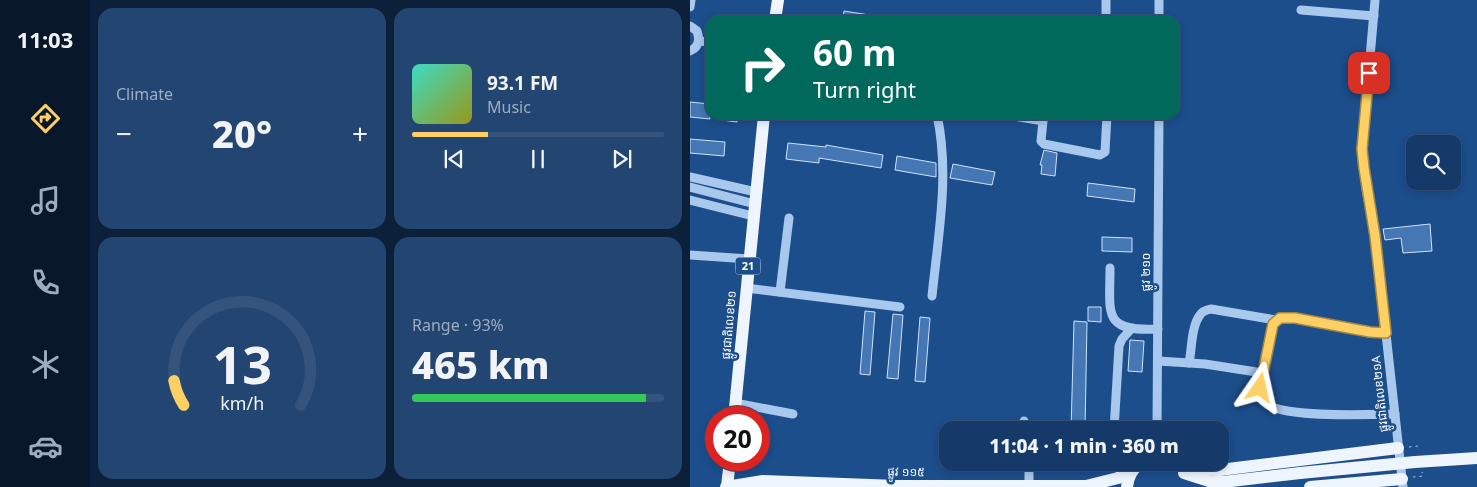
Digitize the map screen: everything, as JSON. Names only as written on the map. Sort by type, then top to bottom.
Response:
[{"type":"main road","points":[[776,15],[778,0]]},
{"type":"main road","name":"ផ្លូវជាតិលេខ២១","points":[[735,404],[763,120]]},
{"type":"main road","points":[[1229,469],[1398,448]]},
{"type":"main road","points":[[1186,471],[1203,480],[1217,484],[1300,473],[1477,458]]},
{"type":"main road","points":[[727,487],[729,471]]},
{"type":"main road","name":"ផ្លូវ ១១៥","points":[[727,487],[763,481],[874,486],[1087,487],[1118,478],[1128,471]]},
{"type":"main road","points":[[1126,487],[1133,471]]},
{"type":"main road","points":[[1180,471],[1188,487]]},
{"type":"main road","points":[[1310,487],[1402,483]]},
{"type":"street","points":[[690,7],[691,0]]},
{"type":"street","points":[[1106,0],[1106,13]]},
{"type":"street","points":[[1159,0],[1159,15]]},
{"type":"street","name":"ផ្លូវជាតិលេខ២១A","points":[[1375,0],[1362,149],[1366,189],[1375,236],[1402,483]]},
{"type":"street","points":[[1302,10],[1374,16]]},
{"type":"street","points":[[690,26],[696,31],[699,41],[696,47],[690,51]]},
{"type":"street","points":[[699,41],[705,42]]},
{"type":"street","points":[[932,296],[943,178],[942,139],[938,120]]},
{"type":"street","points":[[1043,120],[1041,141],[1044,144],[1100,155],[1105,152],[1107,120]]},
{"type":"street","name":"ផ្លូវ ២១០","points":[[1157,421],[1159,120]]},
{"type":"street","points":[[690,176],[755,204]]},
{"type":"street","points":[[690,187],[755,204]]},
{"type":"street","points":[[690,200],[755,204]]},
{"type":"street","points":[[780,292],[790,218]]},
{"type":"street","points":[[690,255],[749,259]]},
{"type":"street","points":[[1110,268],[1110,308],[1112,318],[1118,324],[1132,328],[1158,329]]},
{"type":"street","points":[[746,288],[900,308]]},
{"type":"street","points":[[1189,363],[1195,328],[1200,314],[1211,309],[1276,320],[1280,318],[1295,318],[1370,332],[1386,333]]},
{"type":"street","points":[[1276,320],[1273,324],[1260,388],[1262,400],[1270,408],[1300,413],[1395,414]]},
{"type":"street","points":[[1115,421],[1119,346],[1122,339],[1132,328]]},
{"type":"street","points":[[1158,362],[1189,363],[1263,373]]},
{"type":"street","points":[[735,404],[793,414]]},
{"type":"street","points":[[1029,471],[1029,486]]},
{"type":"path","points":[[1398,448],[1418,446],[1420,452]]},
{"type":"path","points":[[1402,483],[1422,476],[1422,469]]},
{"type":"building","points":[[844,11],[870,15],[844,15]]},
{"type":"building","points":[[690,102],[705,104],[705,118],[690,117]]},
{"type":"building","points":[[690,139],[725,142],[724,156],[690,153]]},
{"type":"building","points":[[788,143],[826,147],[826,145],[883,155],[881,168],[819,158],[819,163],[786,159]]},
{"type":"building","points":[[1044,150],[1057,153],[1055,176],[1041,174],[1042,165],[1040,165]]},
{"type":"building","points":[[897,156],[936,163],[936,177],[895,170]]},
{"type":"building","points":[[953,164],[995,172],[992,185],[950,178]]},
{"type":"building","points":[[1088,183],[1135,189],[1134,202],[1087,196]]},
{"type":"building","points":[[1430,224],[1432,251],[1403,253],[1401,238],[1385,240],[1383,229]]},
{"type":"building","points":[[1102,237],[1132,238],[1132,252],[1102,251]]},
{"type":"building","points":[[1088,307],[1101,307],[1101,322],[1088,321]]},
{"type":"building","points":[[865,311],[875,312],[870,375],[860,374]]},
{"type":"building","points":[[893,314],[903,315],[898,379],[887,378]]},
{"type":"building","points":[[920,317],[930,318],[925,382],[915,381]]},
{"type":"building","points":[[1074,321],[1087,322],[1085,421],[1071,421]]},
{"type":"building","points":[[1130,340],[1144,341],[1142,372],[1128,371]]},
{"type":"route","points":[[1260,388],[1273,324],[1280,318],[1295,318],[1370,332],[1386,333],[1375,236],[1366,189],[1362,149],[1369,73]]}]
